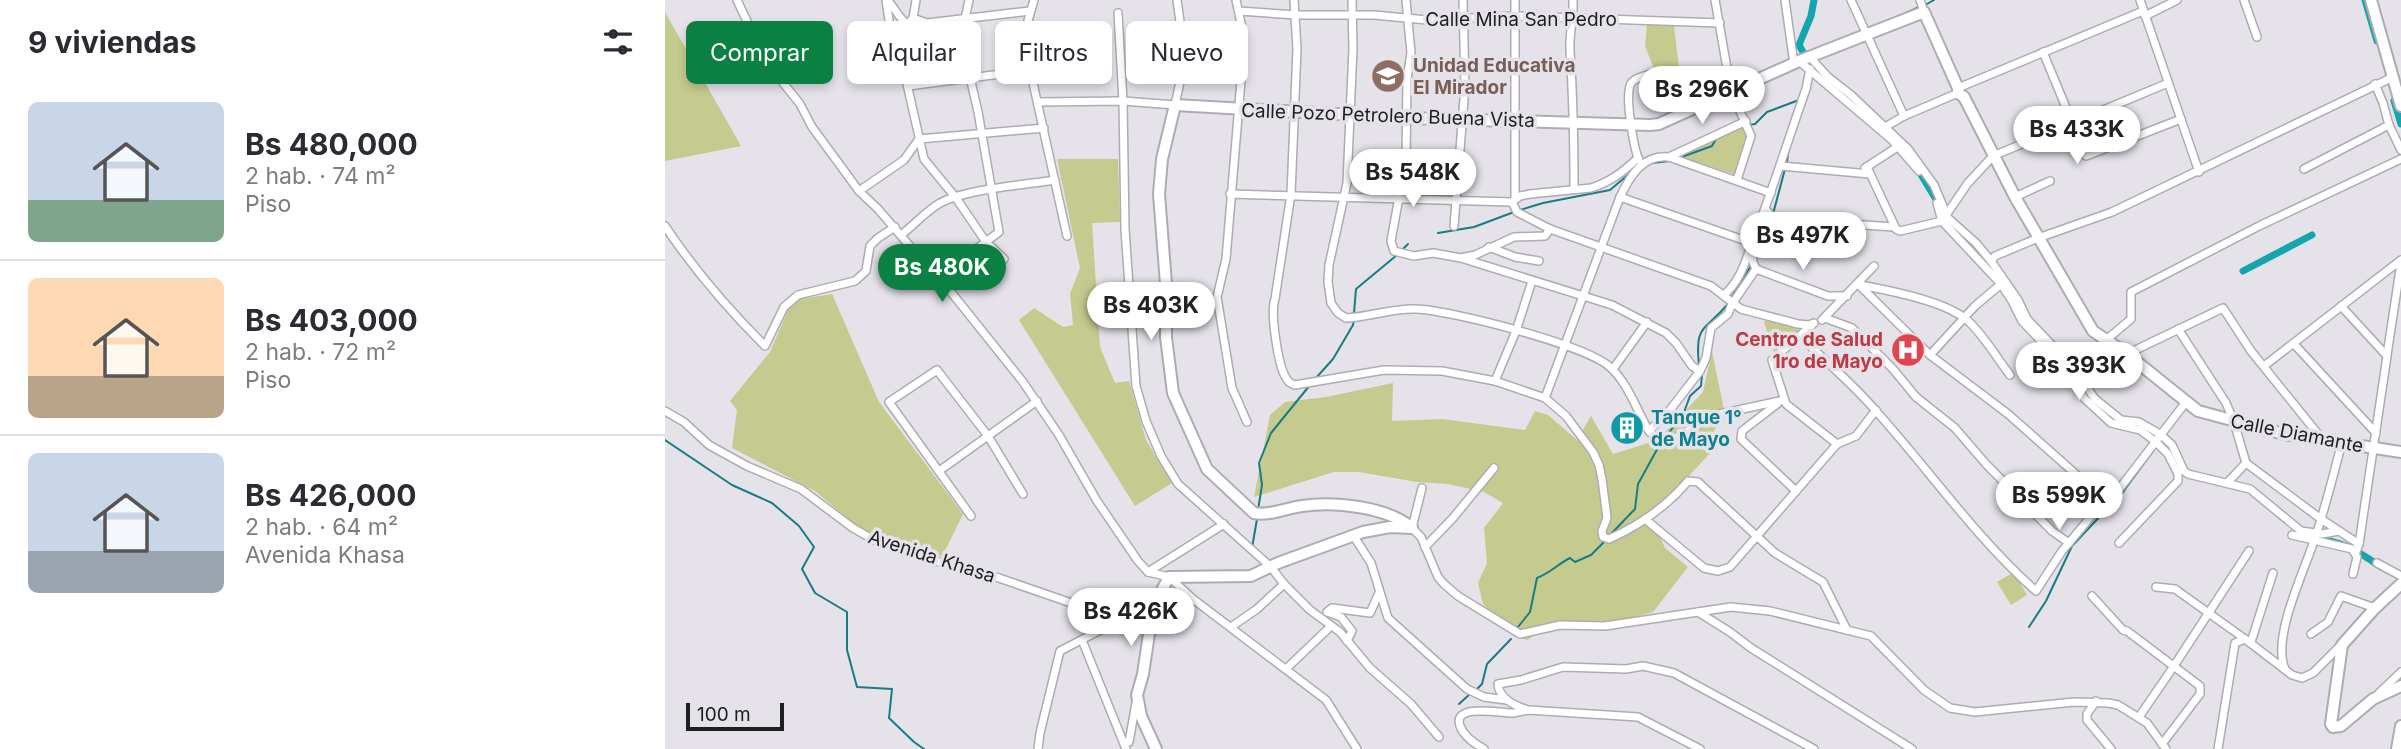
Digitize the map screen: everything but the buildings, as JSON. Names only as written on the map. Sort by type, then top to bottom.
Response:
[{"type":"street","points":[[737,0],[754,36],[780,79],[859,191],[939,277],[1037,401],[1097,501],[1138,562],[1148,572],[1169,577],[1251,576],[1353,535],[1377,529],[1412,528]]},
{"type":"street","points":[[886,0],[908,24],[913,18],[916,0]]},
{"type":"street","points":[[886,0],[891,34],[900,53],[924,159],[986,242],[1005,259]]},
{"type":"street","points":[[964,21],[969,0]]},
{"type":"street","points":[[1027,21],[1034,0]]},
{"type":"street","points":[[1177,0],[1187,65],[1179,82],[1160,179],[1166,337],[1173,393],[1207,469],[1254,513],[1315,505],[1344,506],[1391,514],[1421,537],[1438,577],[1444,584],[1458,596],[1520,634],[1560,625],[1605,626],[1745,607],[1871,636],[1924,690],[1944,705],[1957,710],[1975,712],[2096,701],[2118,705],[2139,716],[2164,747],[2200,694],[2198,682],[2123,630],[2092,596]]},
{"type":"street","points":[[1236,0],[1244,45],[1226,259],[1217,297],[1232,388],[1247,422]]},
{"type":"street","points":[[1294,0],[1296,15],[1291,194],[1272,308],[1282,370],[1286,379],[1295,385],[1384,370],[1442,371],[1495,381],[1545,398],[1566,416],[1593,452],[1602,479],[1607,518],[1602,531],[1603,537],[1609,539],[1630,529],[1693,480],[1775,553],[1823,582],[1847,630]]},
{"type":"street","points":[[1352,0],[1351,114],[1345,197],[1328,282],[1329,296],[1342,317],[1354,318],[1397,309],[1417,309],[1440,312],[1564,345],[1602,361],[1613,369],[1650,431],[1660,442],[1667,443],[1715,415],[1784,400]]},
{"type":"street","points":[[1406,0],[1411,53],[1407,79],[1408,118],[1401,198],[1391,241],[1394,251],[1414,256],[1433,253],[1461,258],[1612,305],[1647,322],[1672,339],[1692,366],[1700,371]]},
{"type":"street","points":[[1454,226],[1463,120],[1463,0]]},
{"type":"street","points":[[1515,0],[1513,200],[1517,212],[1550,229],[1711,286],[1732,304],[1747,311],[1798,324],[1814,323]]},
{"type":"street","points":[[1573,0],[1574,19],[1570,47],[1574,188]]},
{"type":"street","points":[[1715,0],[1731,91],[1750,130],[1750,143],[1737,180]]},
{"type":"street","points":[[1785,0],[1801,61],[1810,72],[1901,145]]},
{"type":"street","points":[[1851,0],[1904,116]]},
{"type":"street","name":"Calle Diamante","points":[[1920,0],[1958,90],[2038,238],[2094,331],[2198,411],[2284,434],[2401,452]]},
{"type":"street","points":[[2140,0],[2199,172]]},
{"type":"street","points":[[1885,127],[1958,90],[2043,52],[2177,0]]},
{"type":"street","points":[[2244,0],[2257,37]]},
{"type":"street","points":[[2371,0],[2401,106]]},
{"type":"street","points":[[913,18],[927,23],[1030,11]]},
{"type":"street","name":"Calle Mina San Pedro","points":[[1239,11],[1408,18],[1515,16],[1720,23]]},
{"type":"street","name":"Calle Pozo Petrolero Buena Vista","points":[[1039,102],[1123,101],[1238,110],[1408,118],[1659,124],[1801,61],[1924,12]]},
{"type":"street","points":[[1118,13],[1123,101],[1125,229],[1136,386],[1146,421],[1161,456],[1178,484],[1271,567],[1310,610],[1331,626],[1370,668],[1411,704],[1439,737]]},
{"type":"street","points":[[2043,52],[2086,156],[2181,119]]},
{"type":"street","points":[[1801,61],[1851,95],[1901,145],[1919,169],[1944,218],[2001,284],[2022,321],[2061,362],[2084,398],[2111,423],[2158,437],[2172,445],[2184,471],[2228,482],[2258,494],[2297,529],[2357,548]]},
{"type":"street","points":[[1724,295],[1736,282],[1766,210],[1810,72]]},
{"type":"street","points":[[1545,398],[1620,197],[1640,161],[1630,119],[1631,83],[1654,73]]},
{"type":"street","points":[[1991,261],[1995,256],[2038,238],[2112,212],[2393,77]]},
{"type":"street","points":[[1766,210],[1775,219],[1894,227],[1900,231],[1944,218],[1968,183],[1993,156],[2168,83]]},
{"type":"street","points":[[908,86],[925,84]]},
{"type":"street","points":[[939,277],[999,232],[978,111],[970,84]]},
{"type":"street","points":[[1034,84],[1067,236]]},
{"type":"street","points":[[2375,84],[2401,150]]},
{"type":"street","points":[[1669,157],[1746,121]]},
{"type":"street","points":[[2304,169],[2389,125]]},
{"type":"street","points":[[859,191],[904,160],[919,139],[1044,128]]},
{"type":"street","points":[[1781,166],[1859,173],[1869,170],[1901,145]]},
{"type":"street","points":[[1230,194],[1513,200],[1530,194],[1591,188],[1606,183],[1640,161],[1655,157],[1669,157],[1771,193]]},
{"type":"street","points":[[2106,340],[2131,318],[2131,292],[2259,226],[2401,159]]},
{"type":"street","points":[[1869,170],[1894,227]]},
{"type":"street","points":[[901,235],[932,208],[955,198],[1055,180]]},
{"type":"street","points":[[2015,197],[2050,181]]},
{"type":"street","points":[[1620,197],[1752,243]]},
{"type":"street","points":[[1944,218],[1991,261],[2018,300],[2027,319],[2071,365],[2095,399],[2122,420],[2139,422],[2158,437],[2168,454],[2178,474],[2178,481],[2119,543]]},
{"type":"street","points":[[665,226],[690,264],[765,346],[784,307],[798,295],[855,281],[866,271],[870,246],[895,228]]},
{"type":"street","points":[[1461,258],[1514,237],[1545,236],[1550,229]]},
{"type":"street","points":[[1752,243],[1756,269],[1828,296],[1847,296]]},
{"type":"street","points":[[1489,247],[1515,257],[1539,261]]},
{"type":"street","points":[[2264,366],[2401,261]]},
{"type":"street","points":[[2353,574],[2401,261]]},
{"type":"street","points":[[1837,444],[1789,407],[1784,400],[1772,360],[1814,323],[1825,318],[1874,266]]},
{"type":"street","points":[[1650,431],[1700,371],[1706,358],[1711,328],[1728,314],[1756,269]]},
{"type":"street","points":[[1495,381],[1516,331],[1532,281]]},
{"type":"street","points":[[1858,284],[1930,355],[2008,414],[2105,500]]},
{"type":"street","points":[[1858,284],[1944,306],[1965,318],[2010,375]]},
{"type":"street","points":[[1930,355],[1981,300],[2001,284]]},
{"type":"street","points":[[2341,306],[2387,356]]},
{"type":"street","points":[[2127,354],[2220,307],[2225,310],[2245,342],[2322,439]]},
{"type":"street","points":[[1825,318],[1852,328],[1893,369],[1916,397],[1955,428],[1986,464],[2052,531],[2069,543]]},
{"type":"street","points":[[1613,369],[1647,322]]},
{"type":"street","points":[[2178,329],[2226,403],[2246,463],[2339,531],[2357,548]]},
{"type":"street","points":[[1800,336],[1829,361],[1876,411],[1959,511],[2035,590],[2038,590],[2069,543],[2105,500],[2120,488],[2186,402]]},
{"type":"street","points":[[2294,344],[2376,433]]},
{"type":"street","points":[[971,516],[889,402],[937,370],[988,436],[1023,494]]},
{"type":"street","points":[[1784,400],[1742,431],[1741,439],[1796,491]]},
{"type":"street","points":[[939,471],[1037,401]]},
{"type":"street","name":"Avenida Khasa","points":[[665,411],[684,422],[709,445],[747,466],[801,489],[874,540],[1117,617]]},
{"type":"street","points":[[1645,519],[1704,568],[1718,571],[1730,567],[1837,444],[1856,436],[1876,411]]},
{"type":"street","points":[[2285,670],[2281,651],[2285,631],[2299,581],[2316,537],[2342,442]]},
{"type":"street","points":[[2228,482],[2246,463]]},
{"type":"street","points":[[1425,547],[1494,468]]},
{"type":"street","points":[[1412,528],[1422,488]]},
{"type":"street","points":[[1148,572],[1224,524]]},
{"type":"street","points":[[2293,535],[2316,537],[2339,531]]},
{"type":"street","points":[[1353,535],[1371,563],[1388,618],[1467,689],[1484,697],[1507,700]]},
{"type":"street","points":[[2139,716],[2249,551]]},
{"type":"street","points":[[2377,563],[2401,576]]},
{"type":"street","points":[[2248,641],[2273,573]]},
{"type":"street","points":[[1082,640],[1125,746],[1129,742],[1153,607],[1169,577]]},
{"type":"street","points":[[1169,577],[1193,600],[1287,668],[1326,700],[1357,749]]},
{"type":"street","points":[[1231,627],[1284,584]]},
{"type":"street","points":[[2156,587],[2175,589],[2285,670],[2297,677],[2308,677],[2401,584]]},
{"type":"street","points":[[1347,641],[1352,631],[1341,617],[1327,612],[1332,608],[1370,613],[1380,592]]},
{"type":"street","points":[[2311,634],[2328,622],[2341,596],[2375,608]]},
{"type":"street","points":[[1038,749],[1039,733],[1060,651],[1112,624],[1117,617],[1153,607]]},
{"type":"street","points":[[1698,612],[1912,749]]},
{"type":"street","points":[[1287,668],[1331,626]]},
{"type":"street","points":[[2218,749],[2235,643],[2248,641]]},
{"type":"street","points":[[2342,645],[2331,723],[2333,727],[2340,726],[2401,672]]},
{"type":"street","points":[[1700,749],[1638,717],[1528,710],[1515,706],[1500,692],[1499,684],[1563,667],[1652,667],[1674,673],[1814,749]]},
{"type":"street","points":[[2373,699],[2401,686]]},
{"type":"street","points":[[1137,695],[1140,716],[1156,749]]},
{"type":"street","points":[[2096,701],[2087,714],[2087,720],[2111,749]]},
{"type":"street","points":[[1484,749],[1476,745],[1462,729],[1460,718],[1473,711],[1512,713],[1528,710]]},
{"type":"street","points":[[2397,749],[2401,726]]},
{"type":"green space","points":[[665,12],[686,49],[686,84],[706,84],[741,146],[665,161]]},
{"type":"green space","points":[[1647,24],[1674,26],[1681,85],[1664,94],[1645,46]]},
{"type":"green space","points":[[1744,126],[1748,137],[1734,174],[1678,156]]},
{"type":"green space","points":[[1057,159],[1118,159],[1120,222],[1092,223],[1100,347],[1115,383],[1129,381],[1146,440],[1172,483],[1135,506],[1019,320],[1034,308],[1063,327],[1073,325],[1070,294],[1080,268]]},
{"type":"green space","points":[[832,294],[879,402],[963,514],[942,557],[864,532],[815,491],[732,448],[737,410],[730,401],[770,352],[789,308],[800,299]]},
{"type":"green space","points":[[1767,320],[1797,327],[1801,333],[1775,356],[1764,322]]},
{"type":"green space","points":[[1712,351],[1725,415],[1709,438],[1716,447],[1651,516],[1665,548],[1688,567],[1653,612],[1619,621],[1578,626],[1550,625],[1527,640],[1515,636],[1483,604],[1478,583],[1487,563],[1484,528],[1503,503],[1484,492],[1448,484],[1417,482],[1359,472],[1334,472],[1254,497],[1270,415],[1285,402],[1326,397],[1393,383],[1392,421],[1442,419],[1525,430],[1535,411],[1548,415],[1577,440],[1591,416],[1613,454],[1658,440],[1703,392]]},
{"type":"green space","points":[[2014,572],[2027,595],[2011,605],[1997,582]]},
{"type":"waterway","points":[[1803,52],[1799,45],[1811,16],[1814,0]]},
{"type":"waterway","points":[[1927,4],[1934,0]]},
{"type":"waterway","points":[[2365,0],[2377,41]]},
{"type":"waterway","points":[[1902,15],[1919,7]]},
{"type":"waterway","points":[[1748,125],[1755,124],[1767,112],[1799,100]]},
{"type":"waterway","points":[[2394,101],[2401,124]]},
{"type":"waterway","points":[[1679,158],[1712,146],[1716,139]]},
{"type":"waterway","points":[[1787,164],[1788,152]]},
{"type":"waterway","points":[[1652,163],[1670,161]]},
{"type":"waterway","points":[[1917,168],[1940,206]]},
{"type":"waterway","points":[[1773,214],[1785,169]]},
{"type":"waterway","points":[[1520,210],[1610,190],[1629,174]]},
{"type":"waterway","points":[[1438,233],[1474,227],[1514,212]]},
{"type":"waterway","points":[[1756,252],[1771,220]]},
{"type":"waterway","points":[[2243,271],[2312,235]]},
{"type":"waterway","points":[[1401,251],[1408,244]]},
{"type":"waterway","points":[[1354,313],[1356,289],[1397,255]]},
{"type":"waterway","points":[[1731,298],[1752,264]]},
{"type":"waterway","points":[[1699,366],[1700,336],[1727,305]]},
{"type":"waterway","points":[[1316,378],[1333,359],[1354,319]]},
{"type":"waterway","points":[[2066,364],[2096,406],[2121,423]]},
{"type":"waterway","points":[[1663,440],[1683,415],[1690,396],[1701,386],[1702,375]]},
{"type":"waterway","points":[[1258,510],[1262,485],[1259,463],[1271,433],[1310,385]]},
{"type":"waterway","points":[[665,440],[732,485],[772,503],[799,526],[814,547],[802,569],[815,593],[847,612],[847,650],[857,687],[892,689],[889,718],[924,749]]},
{"type":"waterway","points":[[1610,535],[1635,509],[1638,484],[1660,444]]},
{"type":"waterway","points":[[2029,627],[2046,601],[2072,546],[2123,492],[2156,447]]},
{"type":"waterway","points":[[1252,548],[1257,519]]},
{"type":"waterway","points":[[2323,540],[2347,546],[2381,567]]},
{"type":"waterway","points":[[1518,627],[1530,612],[1537,578],[1570,558],[1575,562],[1591,555],[1604,542]]},
{"type":"waterway","points":[[1476,690],[1482,684],[1487,664],[1511,639]]},
{"type":"waterway","points":[[1459,704],[1471,693]]},
{"type":"place","name":"Unidad Educativa El Mirador","points":[[1388,76]]},
{"type":"place","name":"Centro de Salud 1ro de Mayo","points":[[1908,350]]},
{"type":"place","name":"Tanque 1° de Mayo","points":[[1627,428]]}]
